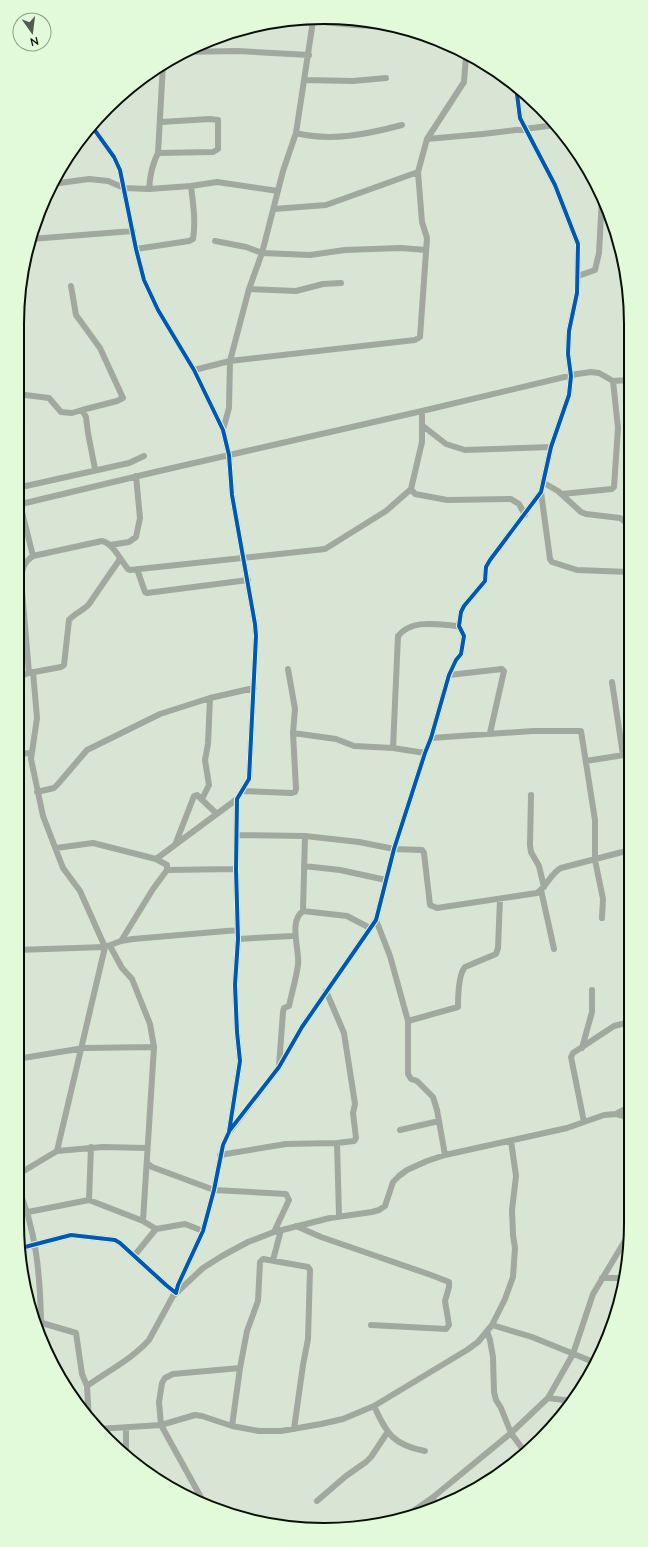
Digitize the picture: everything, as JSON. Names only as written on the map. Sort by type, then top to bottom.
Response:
[{"type":"street","points":[[224,430],[228,408],[230,361],[249,289],[262,252],[274,209],[283,171],[296,133],[312,25]]},
{"type":"street","points":[[198,52],[237,51],[308,55]]},
{"type":"street","points":[[194,370],[230,361],[415,340],[420,337],[427,238],[422,222],[418,172],[427,139],[464,82],[466,60]]},
{"type":"street","points":[[149,189],[152,167],[158,153],[163,71]]},
{"type":"street","points":[[304,80],[353,81],[386,78]]},
{"type":"street","points":[[517,94],[520,118],[555,185],[576,236],[578,249],[577,293],[568,330],[568,354],[571,376],[568,396],[551,447],[542,492],[550,559],[554,564],[577,570],[624,572]]},
{"type":"street","points":[[158,153],[213,152],[218,149],[218,120],[210,119],[161,122]]},
{"type":"street","points":[[296,133],[312,137],[370,134],[402,125]]},
{"type":"street","points":[[427,139],[550,126]]},
{"type":"street","points":[[95,130],[114,157],[120,170],[136,249],[144,280],[158,310],[194,370],[224,430],[230,455],[232,495],[256,630],[249,779],[238,799],[236,869],[238,939],[235,985],[237,1032],[240,1057],[229,1132],[220,1155],[214,1190],[202,1231],[178,1284],[176,1293]]},
{"type":"street","points":[[274,209],[326,205],[418,172]]},
{"type":"street","points":[[59,183],[89,179],[108,181],[124,188],[149,189],[191,186],[216,182],[278,191]]},
{"type":"street","points":[[136,249],[189,241],[193,239],[194,232],[191,186]]},
{"type":"street","points":[[578,276],[595,270],[599,253],[601,210]]},
{"type":"street","points":[[36,240],[133,231]]},
{"type":"street","points":[[215,241],[246,247],[262,252],[310,255],[345,250],[401,248],[426,250]]},
{"type":"street","points":[[249,289],[296,291],[323,284],[341,282]]},
{"type":"street","points":[[24,395],[49,398],[60,412],[72,413],[104,406],[123,398],[100,348],[76,315],[71,286]]},
{"type":"street","points":[[24,504],[136,476],[571,376],[591,372],[599,373],[613,381],[624,380]]},
{"type":"street","points":[[562,494],[612,489],[614,487],[618,428],[613,381]]},
{"type":"street","points":[[82,410],[86,417],[96,469]]},
{"type":"street","points":[[24,565],[28,559],[33,556],[102,541],[110,545],[128,569],[137,570],[325,549],[386,511],[411,489],[422,442],[422,411]]},
{"type":"street","points":[[423,426],[446,444],[465,450],[551,447]]},
{"type":"street","points":[[24,486],[96,469],[129,463],[144,456]]},
{"type":"street","points":[[110,545],[129,542],[136,537],[140,518],[136,476]]},
{"type":"street","points":[[544,483],[562,494],[581,512],[586,514],[620,518],[624,521]]},
{"type":"street","points":[[411,489],[415,494],[447,500],[511,500],[519,504],[525,515]]},
{"type":"street","points":[[229,1132],[279,1067],[302,1027],[376,920],[394,849],[431,738],[449,675],[456,660],[461,654],[464,636],[459,626],[464,606],[486,579],[486,567],[490,560],[542,492]]},
{"type":"street","points":[[24,523],[33,556]]},
{"type":"street","points":[[24,674],[61,667],[64,665],[69,620],[84,610],[120,559]]},
{"type":"street","points":[[137,570],[145,592],[147,593],[248,580]]},
{"type":"street","points":[[24,607],[37,718],[31,753],[33,775],[43,816],[63,868],[80,891],[107,947],[132,979],[150,1024],[154,1047],[147,1148],[148,1164],[143,1221]]},
{"type":"street","points":[[393,748],[398,636],[406,629],[419,624],[459,626]]},
{"type":"street","points":[[242,791],[296,792],[293,733],[295,709],[288,669]]},
{"type":"street","points":[[449,675],[504,670],[490,733]]},
{"type":"street","points":[[612,682],[624,744]]},
{"type":"street","points":[[37,792],[54,788],[87,750],[160,714],[210,698],[254,688]]},
{"type":"street","points":[[202,799],[209,785],[205,760],[208,744],[210,698]]},
{"type":"street","points":[[431,738],[533,730],[581,731],[595,820],[595,860],[603,899],[602,918]]},
{"type":"street","points":[[293,733],[336,739],[354,746],[393,748],[425,753]]},
{"type":"street","points":[[24,754],[31,753]]},
{"type":"street","points":[[586,761],[624,754]]},
{"type":"street","points":[[175,845],[192,798],[197,795],[217,814]]},
{"type":"street","points":[[531,795],[531,852],[539,866],[554,949]]},
{"type":"street","points":[[156,859],[238,799]]},
{"type":"street","points":[[237,835],[305,836],[359,842],[394,849],[422,850],[424,853],[430,902],[433,907],[437,908],[537,893],[557,870],[561,868],[624,852]]},
{"type":"street","points":[[279,1067],[283,1012],[284,1008],[289,1006],[298,965],[295,935],[297,918],[303,912],[305,836]]},
{"type":"street","points":[[56,848],[93,843],[156,859],[167,866],[167,870]]},
{"type":"street","points":[[304,866],[340,870],[386,880]]},
{"type":"street","points":[[167,870],[236,869]]},
{"type":"street","points":[[120,941],[167,870]]},
{"type":"street","points":[[408,1021],[458,1007],[458,990],[462,971],[465,967],[496,954],[498,948],[500,899]]},
{"type":"street","points":[[303,912],[347,916],[370,928]]},
{"type":"street","points":[[376,920],[390,956],[408,1021],[408,1074],[411,1080],[417,1081],[433,1098],[445,1155]]},
{"type":"street","points":[[24,950],[107,947],[120,941],[238,930]]},
{"type":"street","points":[[238,939],[295,935]]},
{"type":"street","points":[[57,1151],[80,1051],[107,947]]},
{"type":"street","points":[[582,1048],[592,1012],[592,990]]},
{"type":"street","points":[[220,1155],[286,1144],[337,1143],[354,1141],[356,1138],[353,1113],[355,1107],[344,1033],[326,991]]},
{"type":"street","points":[[584,1122],[571,1057],[573,1053],[614,1026],[624,1024]]},
{"type":"street","points":[[24,1058],[81,1049],[154,1047]]},
{"type":"street","points":[[616,1114],[624,1110]]},
{"type":"street","points":[[87,1386],[128,1359],[144,1346],[149,1340],[170,1300],[203,1268],[248,1242],[274,1232],[296,1226],[339,1216],[379,1210],[385,1206],[393,1182],[399,1176],[408,1170],[445,1155],[511,1141],[584,1122],[604,1115],[616,1114],[624,1116]]},
{"type":"street","points":[[400,1130],[439,1121]]},
{"type":"street","points":[[106,1429],[161,1425],[195,1416],[202,1416],[232,1426],[259,1430],[281,1431],[343,1419],[374,1406],[467,1350],[478,1342],[492,1325],[510,1287],[515,1264],[512,1210],[516,1176],[511,1141]]},
{"type":"street","points":[[337,1143],[339,1216]]},
{"type":"street","points":[[24,1171],[57,1151],[115,1146],[147,1148]]},
{"type":"street","points":[[89,1200],[91,1148]]},
{"type":"street","points":[[148,1164],[152,1167],[214,1190],[286,1194],[289,1200],[274,1232]]},
{"type":"street","points":[[28,1212],[89,1200],[143,1221],[156,1229]]},
{"type":"street","points":[[24,1203],[28,1212],[40,1282],[42,1323],[76,1333],[82,1374],[87,1386],[88,1409]]},
{"type":"street","points":[[134,1256],[156,1229],[185,1224],[202,1231]]},
{"type":"street","points":[[296,1226],[321,1237],[449,1282],[450,1284],[445,1302],[449,1325],[446,1329],[371,1325]]},
{"type":"street","points":[[273,1260],[281,1230]]},
{"type":"street","points":[[25,1247],[71,1235],[115,1240],[176,1293]]},
{"type":"street","points":[[418,1508],[511,1433],[548,1398],[573,1354],[590,1301],[623,1244]]},
{"type":"street","points":[[232,1426],[240,1368],[248,1331],[258,1301],[260,1262],[263,1259],[308,1267],[310,1270],[308,1339],[294,1429]]},
{"type":"street","points":[[602,1278],[619,1278]]},
{"type":"street","points":[[492,1325],[532,1337],[590,1361]]},
{"type":"street","points":[[487,1331],[493,1357],[494,1392],[496,1400],[501,1408],[511,1433],[522,1449]]},
{"type":"street","points":[[200,1496],[161,1425],[159,1402],[162,1384],[165,1378],[173,1374],[240,1368]]},
{"type":"street","points":[[548,1398],[566,1400]]},
{"type":"street","points":[[374,1406],[387,1433],[397,1442],[425,1451]]},
{"type":"street","points":[[126,1428],[126,1449]]},
{"type":"street","points":[[317,1502],[346,1476],[372,1457],[387,1433]]},
{"type":"street","points":[[432,1498],[435,1502]]},
{"type":"cycle path","points":[[230,1130],[279,1067],[302,1027],[376,920],[394,849],[431,738],[449,675],[456,660],[461,654],[464,636],[459,626],[461,612],[464,606],[485,581],[486,567],[490,560],[541,492],[551,447],[569,395],[571,376],[568,354],[569,331],[577,293],[578,244],[555,185],[520,118],[517,94]]},
{"type":"cycle path","points":[[25,1247],[71,1235],[115,1240],[176,1293],[178,1285],[203,1231],[214,1190],[223,1145],[229,1132],[240,1061],[235,985],[238,939],[236,869],[237,799],[249,779],[256,636],[232,495],[229,455],[223,430],[194,370],[158,310],[144,280],[136,249],[120,170],[114,157],[95,130]]}]
